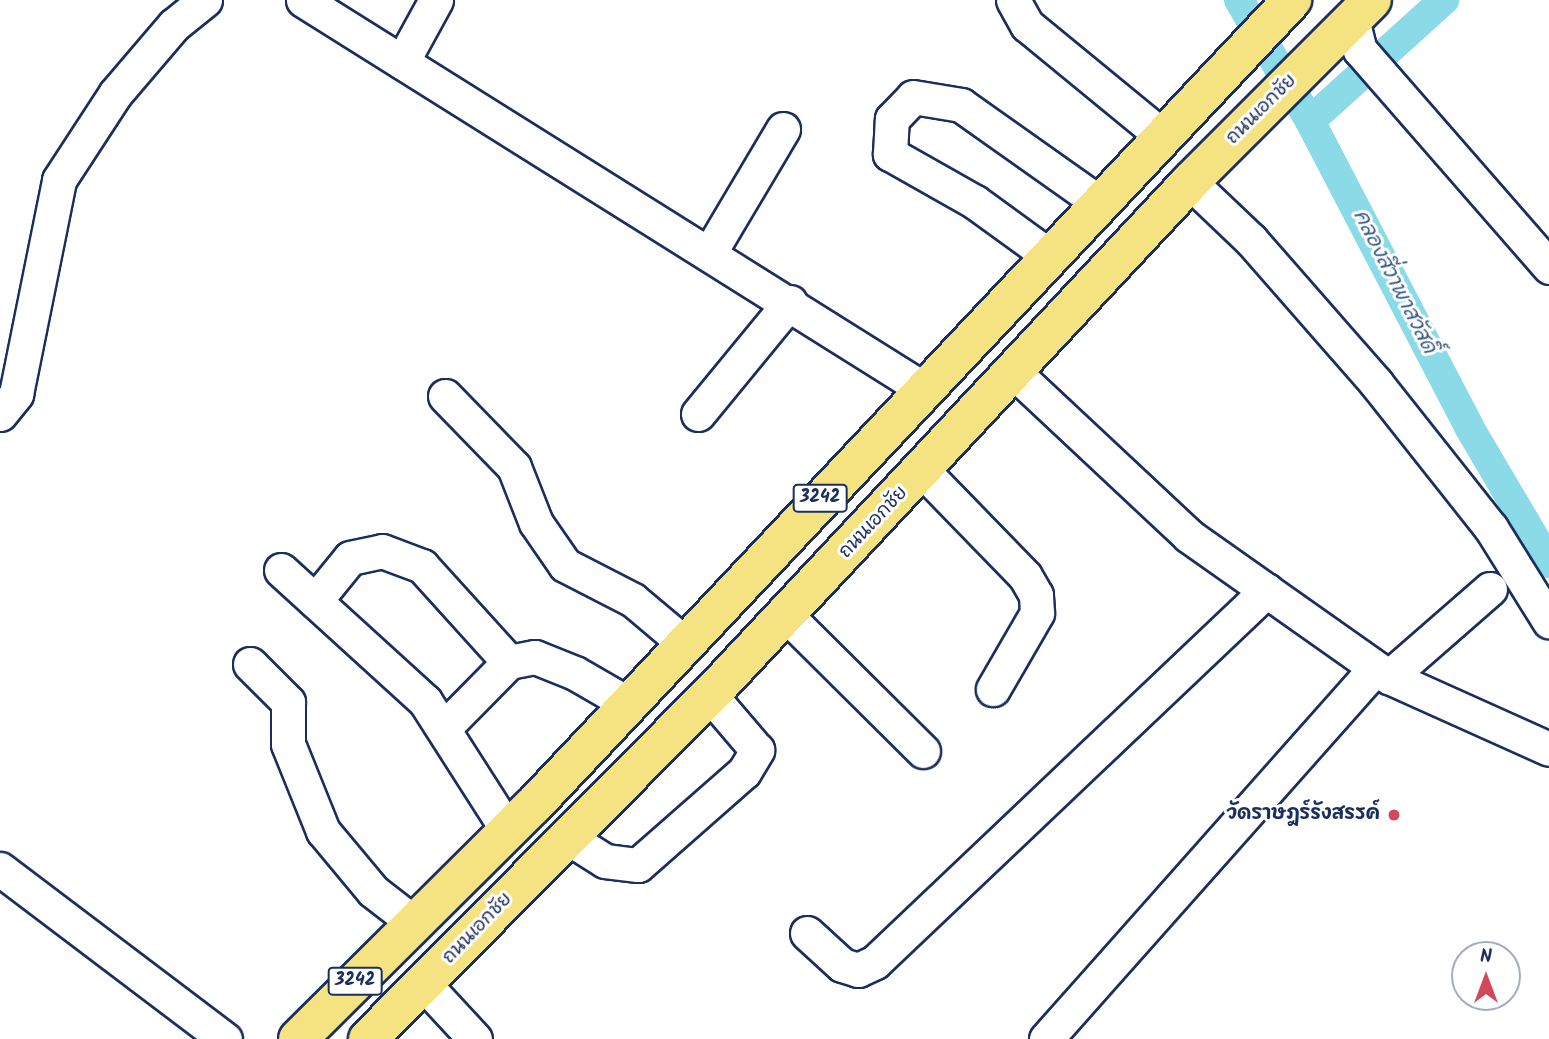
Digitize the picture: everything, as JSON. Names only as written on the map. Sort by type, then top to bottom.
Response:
[{"type":"main road","name":"3242","points":[[298,1039],[413,922],[508,831],[922,388],[1290,2]]},
{"type":"main road","name":"ถนนเอกชัย","points":[[368,1039],[710,695],[1015,373],[1190,182],[1262,109],[1352,29]]},
{"type":"street","points":[[0,414],[16,394],[59,180],[116,94],[174,24],[205,0]]},
{"type":"street","points":[[303,0],[790,302],[922,388]]},
{"type":"street","points":[[402,62],[436,0]]},
{"type":"street","points":[[1013,0],[1027,24],[1162,136]]},
{"type":"street","points":[[1352,29],[1387,80],[1549,267]]},
{"type":"street","points":[[1048,255],[975,202],[890,153],[892,119],[913,97],[961,104],[1098,202]]},
{"type":"street","points":[[710,252],[783,129]]},
{"type":"street","points":[[1190,182],[1251,240],[1376,383],[1491,528],[1547,613]]},
{"type":"street","points":[[698,414],[790,302]]},
{"type":"street","points":[[1015,373],[1189,536],[1382,672],[1549,749]]},
{"type":"street","points":[[445,396],[514,467],[536,523],[565,565],[633,600],[684,643]]},
{"type":"street","points":[[923,471],[1025,576],[1036,595],[1037,612],[993,689]]},
{"type":"street","points":[[315,601],[350,558],[382,551],[422,566],[509,662]]},
{"type":"street","points":[[281,570],[425,701],[508,831]]},
{"type":"street","points":[[807,933],[842,965],[858,970],[875,962],[1267,590]]},
{"type":"street","points":[[1046,1039],[1382,672],[1490,590]]},
{"type":"street","points":[[786,615],[923,751]]},
{"type":"street","points":[[444,728],[509,662],[535,657],[575,673],[627,704]]},
{"type":"street","points":[[250,664],[288,702],[288,744],[323,831],[373,891],[413,922]]},
{"type":"street","points":[[567,837],[606,861],[638,865],[744,772],[757,750],[710,695]]},
{"type":"street","points":[[0,870],[225,1039]]},
{"type":"street","points":[[424,984],[475,1039]]},
{"type":"waterway","name":"คลองสี่วาพาสวัสดิ์","points":[[1239,0],[1310,121],[1469,427],[1549,563]]},
{"type":"waterway","points":[[1310,121],[1444,0]]},
{"type":"place","name":"วัดราษฎร์รังสรรค์","points":[[1394,815]]}]
